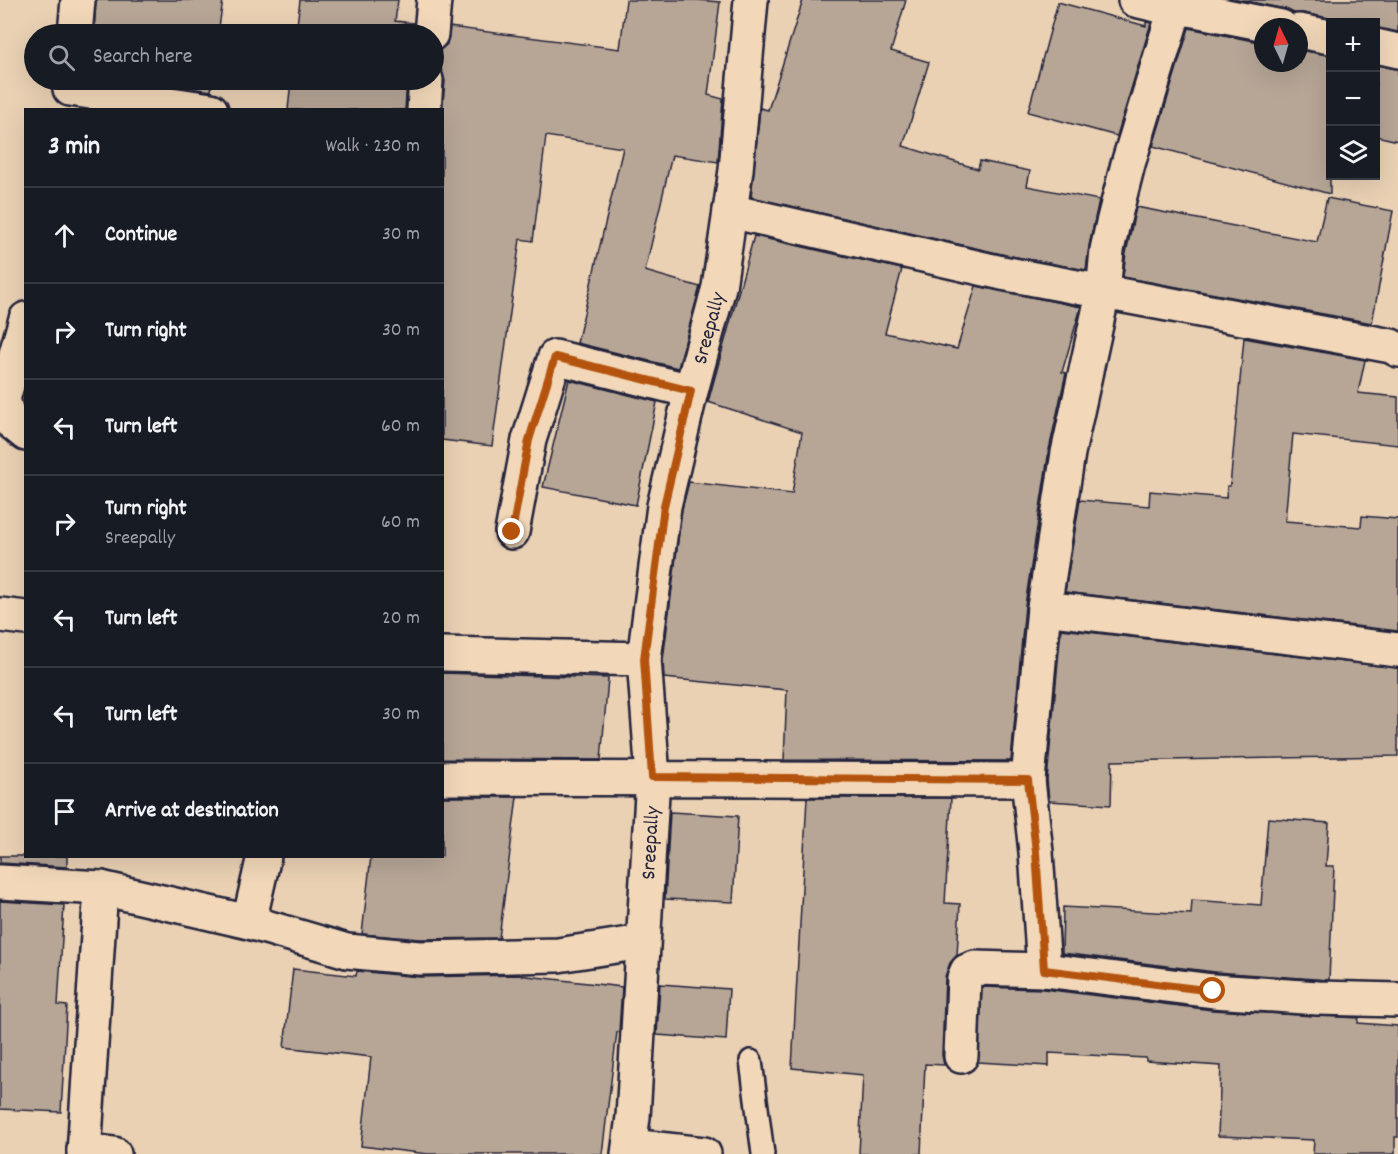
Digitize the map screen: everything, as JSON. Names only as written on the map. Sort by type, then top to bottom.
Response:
[{"type":"street","points":[[76,24],[78,0]]},
{"type":"street","points":[[432,24],[434,0]]},
{"type":"street","name":"Sreepally","points":[[629,1150],[633,1117],[652,777],[644,659],[664,506],[691,391],[719,287],[736,170],[751,0]]},
{"type":"street","points":[[1135,0],[1178,10],[1190,9],[1254,22]]},
{"type":"street","points":[[1044,970],[1036,852],[1028,780],[1044,608],[1068,453],[1103,293],[1107,250],[1128,164],[1172,18],[1178,10]]},
{"type":"street","points":[[1308,33],[1326,36]]},
{"type":"street","points":[[1380,47],[1398,51]]},
{"type":"street","points":[[424,108],[425,90]]},
{"type":"street","points":[[70,93],[195,108]]},
{"type":"street","points":[[730,211],[1002,273],[1391,346],[1398,350]]},
{"type":"street","points":[[24,326],[3,399],[9,420],[24,432]]},
{"type":"street","points":[[512,532],[529,440],[555,357],[691,391]]},
{"type":"street","points":[[1044,608],[1398,650]]},
{"type":"street","points":[[444,654],[644,659]]},
{"type":"street","points":[[444,778],[1028,780]]},
{"type":"street","points":[[249,922],[264,858]]},
{"type":"street","points":[[0,882],[101,888],[249,922],[347,951],[419,958],[558,955],[642,942]]},
{"type":"street","points":[[94,1153],[101,888]]},
{"type":"street","points":[[961,1056],[964,978],[967,971],[975,968],[1044,970],[1213,991],[1318,998],[1398,999]]},
{"type":"street","points":[[629,1150],[704,1154]]},
{"type":"lane","points":[[751,1061],[763,1154]]},
{"type":"building","points":[[96,0],[223,0],[219,24],[95,24]]},
{"type":"building","points":[[300,0],[398,0],[395,21],[413,23],[413,24],[297,24]]},
{"type":"building","points":[[626,0],[720,2],[708,95],[723,99],[718,162],[672,155],[645,271],[700,287],[678,368],[577,343],[623,148],[546,136],[533,241],[520,239],[492,446],[444,440],[442,108],[445,81],[444,47],[447,44],[450,27],[620,49]]},
{"type":"building","points":[[803,0],[906,0],[891,51],[929,62],[903,146],[978,169],[980,161],[1030,171],[1027,186],[1099,200],[1086,270],[1006,255],[751,197],[760,108],[768,110]]},
{"type":"building","points":[[1241,0],[1398,0],[1398,32],[1380,29],[1380,18],[1329,18],[1294,13]]},
{"type":"building","points":[[1058,2],[1146,26],[1146,22],[1151,23],[1117,136],[1028,112]]},
{"type":"building","points":[[1189,28],[1254,41],[1254,72],[1308,72],[1308,51],[1326,54],[1326,180],[1330,180],[1330,194],[1153,146]]},
{"type":"building","points":[[1380,66],[1398,69],[1398,141],[1380,137]]},
{"type":"building","points":[[290,90],[406,90],[405,108],[288,108]]},
{"type":"building","points":[[1327,198],[1393,211],[1372,323],[1123,277],[1136,207],[1317,242]]},
{"type":"building","points":[[754,236],[902,269],[885,333],[957,349],[976,286],[1081,307],[1062,372],[1066,373],[1049,450],[1025,605],[1011,761],[784,760],[787,690],[664,678],[663,660],[682,509],[689,482],[792,494],[802,432],[708,402]]},
{"type":"building","points":[[1244,338],[1365,360],[1358,393],[1398,397],[1398,445],[1293,434],[1285,521],[1361,527],[1362,516],[1398,519],[1398,631],[1065,592],[1080,500],[1149,506],[1150,491],[1226,498],[1227,486],[1230,486]]},
{"type":"building","points":[[569,380],[657,402],[636,505],[543,487]]},
{"type":"building","points":[[1061,629],[1398,668],[1398,756],[1112,761],[1111,805],[1049,801],[1047,780]]},
{"type":"building","points":[[444,673],[608,678],[601,760],[444,759]]},
{"type":"building","points":[[444,797],[517,797],[499,938],[420,939],[362,934],[371,858],[444,858]]},
{"type":"building","points":[[807,798],[951,798],[945,903],[960,904],[957,955],[950,963],[945,977],[942,1055],[944,1065],[925,1064],[921,1154],[859,1154],[863,1075],[792,1068]]},
{"type":"building","points":[[670,812],[738,816],[733,902],[665,899]]},
{"type":"building","points":[[1268,818],[1329,823],[1326,866],[1334,866],[1329,980],[1215,972],[1062,953],[1063,907],[1191,914],[1192,900],[1261,905]]},
{"type":"building","points":[[0,856],[67,858],[67,867],[0,863]]},
{"type":"building","points":[[0,901],[64,905],[58,1005],[67,1006],[61,1112],[0,1109]]},
{"type":"building","points":[[293,969],[356,976],[357,971],[419,977],[518,975],[622,987],[619,1032],[617,1032],[602,1154],[428,1154],[361,1146],[371,1057],[284,1047]]},
{"type":"building","points":[[660,984],[729,989],[726,1040],[657,1035]]},
{"type":"building","points":[[982,987],[1043,989],[1212,1010],[1359,1018],[1358,1023],[1398,1026],[1398,1137],[1395,1137],[1395,1154],[1313,1154],[1314,1140],[1218,1136],[1221,1066],[1146,1061],[1146,1058],[1049,1053],[1049,1066],[978,1062]]},
{"type":"route","points":[[512,532],[529,440],[555,357],[691,391],[664,506],[644,659],[652,777],[1028,780],[1036,852],[1044,970],[1213,991]]}]
